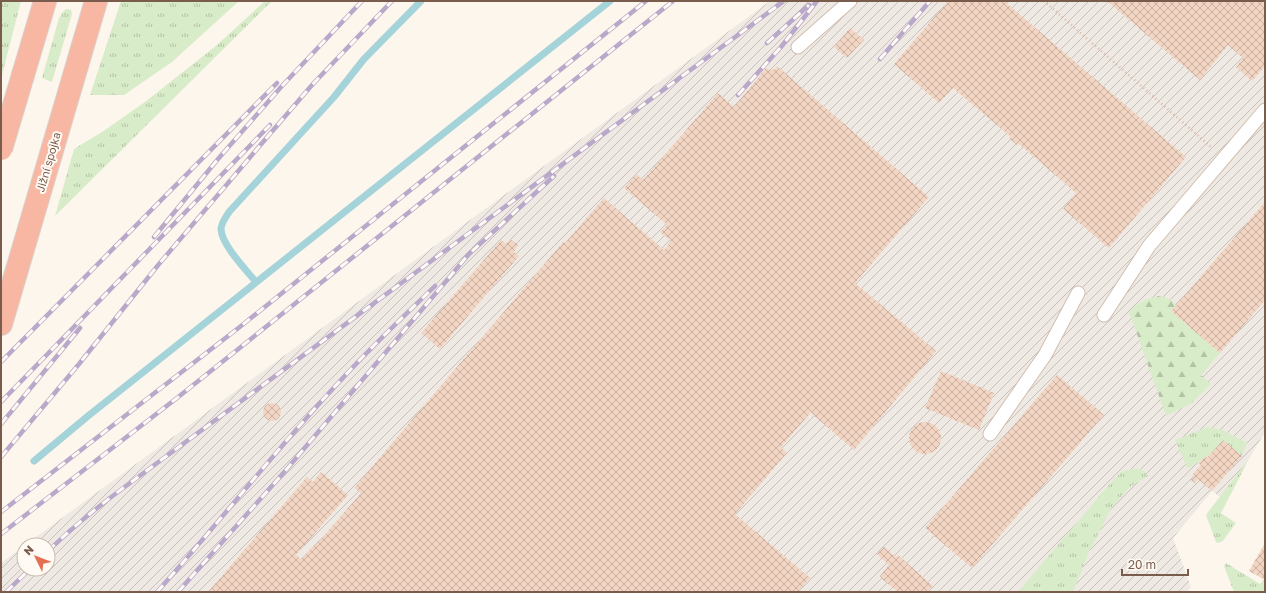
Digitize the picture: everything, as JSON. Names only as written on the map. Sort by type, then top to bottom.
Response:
[{"type":"highway","points":[[1,149],[45,1]]},
{"type":"highway","name":"Jižní spojka","points":[[1,324],[96,1]]},
{"type":"lane","points":[[798,47],[850,1]]},
{"type":"lane","points":[[1104,315],[1149,246],[1265,110]]},
{"type":"lane","points":[[990,434],[1045,355],[1078,294]]},
{"type":"path","points":[[1044,1],[1224,158]]},
{"type":"shaded area","points":[[770,1],[1265,1],[1265,432],[1249,459],[1220,497],[1212,491],[1173,538],[1191,587],[1187,592],[1,592],[1,563],[16,552],[16,577],[56,577],[56,537],[36,537]]},
{"type":"green space","points":[[1,1],[21,1],[1,79]]},
{"type":"green space","points":[[121,1],[239,1],[172,62],[124,95],[90,95]]},
{"type":"green space","points":[[265,1],[272,1],[55,216],[74,149],[102,132],[145,102],[217,45]]},
{"type":"green space","points":[[66,9],[71,10],[72,14],[52,82],[42,78],[59,18]]},
{"type":"green space","points":[[1158,296],[1170,299],[1176,305],[1171,311],[1220,353],[1201,375],[1211,384],[1192,403],[1166,416],[1129,312],[1142,301]]},
{"type":"green space","points":[[1207,427],[1223,430],[1247,443],[1242,456],[1223,440],[1207,458],[1205,456],[1199,463],[1196,462],[1191,467],[1187,468],[1175,440]]},
{"type":"green space","points":[[1249,459],[1221,513],[1236,523],[1223,541],[1218,543],[1216,542],[1206,515]]},
{"type":"green space","points":[[1132,469],[1141,470],[1148,476],[1130,487],[1112,507],[1089,552],[1073,592],[1018,592],[1113,480],[1123,471]]},
{"type":"green space","points":[[1226,563],[1260,584],[1264,579],[1264,592],[1234,592],[1224,566]]},
{"type":"building","points":[[948,1],[1004,1],[1186,157],[1109,248],[1063,209],[1076,193],[1018,143],[1017,145],[1009,138],[1011,137],[953,88],[939,103],[894,64]]},
{"type":"building","points":[[1107,1],[1265,1],[1265,66],[1252,81],[1236,67],[1243,58],[1228,45],[1200,80]]},
{"type":"building","points":[[850,28],[864,40],[847,58],[834,47]]},
{"type":"building","points":[[777,66],[929,197],[855,283],[936,351],[854,450],[811,413],[813,410],[781,447],[787,453],[735,514],[810,578],[798,592],[208,592],[307,477],[313,482],[321,472],[348,495],[296,555],[301,559],[314,545],[315,546],[361,493],[354,488],[563,242],[565,243],[604,198],[664,250],[671,241],[660,232],[667,225],[624,188],[636,174],[643,180],[718,93],[734,107],[766,68],[770,70],[775,69]]},
{"type":"building","points":[[1265,202],[1265,300],[1220,353],[1171,311]]},
{"type":"building","points":[[510,239],[518,245],[514,252],[519,256],[440,349],[421,333],[501,240],[506,244]]},
{"type":"building","points":[[941,371],[994,393],[979,430],[925,408]]},
{"type":"building","points":[[1057,375],[1104,415],[972,568],[925,528]]},
{"type":"building","points":[[268,403],[276,403],[281,408],[279,419],[276,421],[268,421],[263,416],[263,408]]},
{"type":"building","points":[[922,422],[928,422],[938,429],[941,438],[940,444],[934,451],[928,454],[922,454],[912,447],[909,441],[909,435],[916,425]]},
{"type":"building","points":[[1223,440],[1242,456],[1212,491],[1198,479],[1195,483],[1191,480],[1194,476],[1193,474],[1201,465],[1199,463],[1205,456],[1207,458]]},
{"type":"building","points":[[1265,543],[1265,580],[1249,571]]},
{"type":"building","points":[[884,547],[896,557],[898,555],[933,586],[927,592],[898,592],[880,576],[889,565],[877,554]]},
{"type":"waterway","points":[[256,282],[235,257],[225,242],[221,229],[224,220],[229,212],[334,97],[364,59],[421,1]]},
{"type":"waterway","points":[[34,461],[88,416],[610,1]]},
{"type":"railway","points":[[154,237],[218,159],[281,87],[362,1]]},
{"type":"railway","points":[[1,457],[79,364],[159,264],[269,135],[312,85],[392,1]]},
{"type":"railway","points":[[1,512],[241,326],[646,1]]},
{"type":"railway","points":[[1,534],[177,398],[673,1]]},
{"type":"railway","points":[[56,544],[98,507],[119,491],[784,1]]},
{"type":"railway","points":[[738,95],[781,47],[817,1]]},
{"type":"railway","points":[[880,59],[930,1]]},
{"type":"railway","points":[[767,43],[809,5]]},
{"type":"railway","points":[[1,362],[277,83]]},
{"type":"railway","points":[[1,402],[270,125]]},
{"type":"railway","points":[[178,592],[286,470],[469,254],[554,176]]},
{"type":"railway","points":[[157,592],[317,406],[387,332],[435,286]]},
{"type":"railway","points":[[1,424],[80,328]]},
{"type":"railway","points":[[6,592],[22,577]]}]
